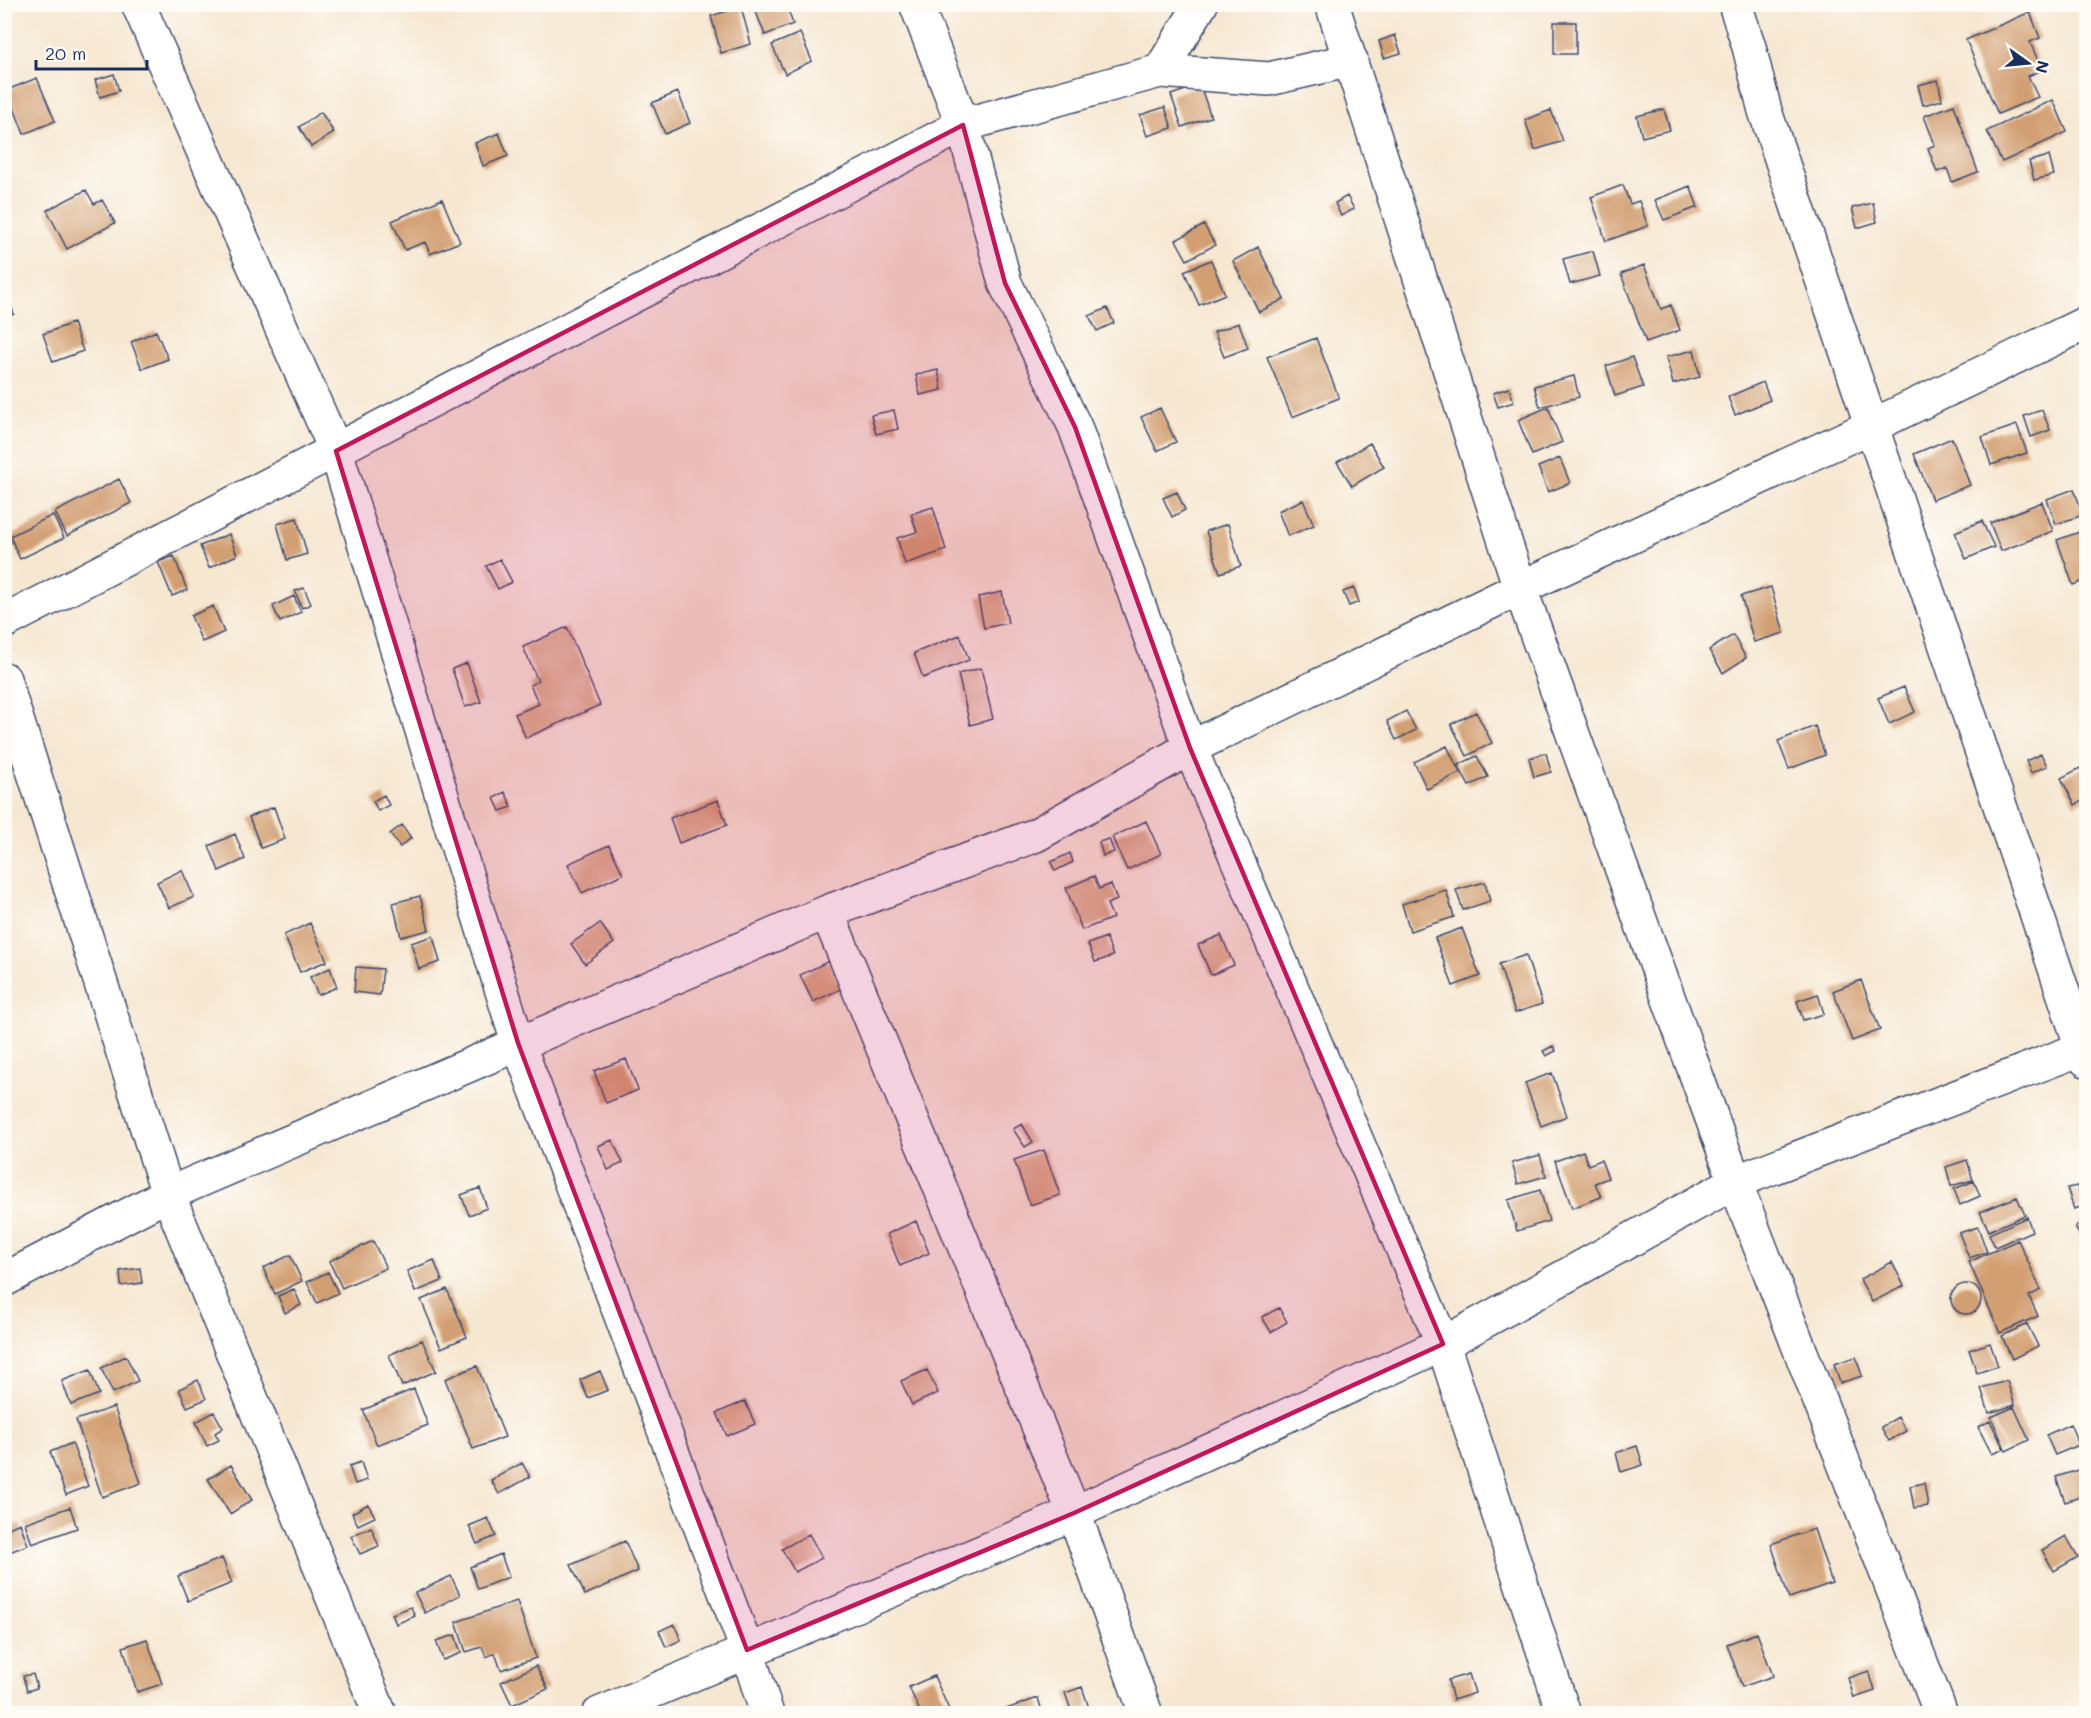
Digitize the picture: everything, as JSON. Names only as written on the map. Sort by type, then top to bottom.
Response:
[{"type":"street","points":[[138,4],[336,451],[518,1044],[747,1650],[767,1713]]},
{"type":"street","points":[[916,4],[963,125],[1005,283],[1075,427],[1190,748],[1443,1344],[1564,1713]]},
{"type":"street","points":[[1160,71],[1201,4]]},
{"type":"street","points":[[1332,4],[1520,588],[1735,1182],[1941,1713]]},
{"type":"street","points":[[599,1713],[1074,1514],[1443,1344],[1735,1182],[2085,1051],[1765,111],[1749,47],[1735,4]]},
{"type":"street","points":[[4,621],[963,125],[1160,71],[1269,79],[1351,60]]},
{"type":"street","points":[[4,1280],[168,1194],[827,912],[1036,835],[1190,748],[1520,588],[1872,426],[2086,323]]},
{"type":"street","points":[[4,680],[168,1194],[380,1713]]},
{"type":"street","points":[[827,912],[1074,1514],[1146,1713]]},
{"type":"highlighted area","points":[[963,125],[1005,283],[1075,427],[1190,748],[1443,1344],[1074,1513],[747,1650],[518,1043],[336,451]]},
{"type":"building","points":[[753,4],[786,4],[793,24],[765,35]]},
{"type":"building","points":[[741,7],[751,44],[721,53],[711,16]]},
{"type":"building","points":[[2030,12],[2040,38],[2030,42],[2042,70],[2028,76],[2038,97],[1998,114],[1966,40]]},
{"type":"building","points":[[1554,22],[1576,22],[1576,54],[1554,54]]},
{"type":"building","points":[[800,33],[812,61],[785,74],[772,45]]},
{"type":"building","points":[[1395,35],[1401,53],[1384,58],[1379,41]]},
{"type":"building","points":[[114,74],[119,91],[100,97],[95,80]]},
{"type":"building","points":[[37,78],[55,121],[24,134],[7,90]]},
{"type":"building","points":[[1938,80],[1942,100],[1923,105],[1918,85]]},
{"type":"building","points":[[1200,85],[1211,117],[1182,127],[1171,95]]},
{"type":"building","points":[[678,92],[690,123],[665,134],[652,103]]},
{"type":"building","points":[[2053,100],[2067,132],[2002,162],[1987,131]]},
{"type":"building","points":[[1954,105],[1978,172],[1952,182],[1947,168],[1937,172],[1928,148],[1935,145],[1924,116]]},
{"type":"building","points":[[1165,107],[1172,128],[1147,136],[1140,115]]},
{"type":"building","points":[[1664,109],[1670,130],[1642,137],[1637,116]]},
{"type":"building","points":[[1551,110],[1563,141],[1535,150],[1525,120]]},
{"type":"building","points":[[321,112],[334,133],[311,147],[299,127]]},
{"type":"building","points":[[499,133],[508,156],[483,166],[475,143]]},
{"type":"building","points":[[2049,156],[2054,175],[2034,180],[2029,161]]},
{"type":"building","points":[[1623,185],[1630,204],[1639,201],[1648,226],[1606,241],[1591,197]]},
{"type":"building","points":[[1690,186],[1698,207],[1664,220],[1655,200]]},
{"type":"building","points":[[86,190],[94,204],[102,200],[115,223],[67,249],[47,210]]},
{"type":"building","points":[[1347,196],[1354,209],[1341,216],[1335,203]]},
{"type":"building","points":[[442,199],[460,242],[430,254],[425,242],[405,250],[392,221]]},
{"type":"building","points":[[1873,203],[1877,222],[1857,228],[1852,208]]},
{"type":"building","points":[[1204,225],[1215,245],[1187,260],[1176,240]]},
{"type":"building","points":[[1258,247],[1284,299],[1259,312],[1233,261]]},
{"type":"building","points":[[1593,251],[1600,276],[1570,284],[1563,259]]},
{"type":"building","points":[[1211,260],[1225,294],[1199,305],[1184,271]]},
{"type":"building","points":[[1644,265],[1661,309],[1671,305],[1680,330],[1646,342],[1621,274]]},
{"type":"building","points":[[4,291],[14,314],[4,318]]},
{"type":"building","points":[[1107,308],[1114,323],[1097,331],[1089,316]]},
{"type":"building","points":[[73,323],[83,351],[53,362],[43,334]]},
{"type":"building","points":[[1239,323],[1248,348],[1224,357],[1214,332]]},
{"type":"building","points":[[156,331],[168,359],[142,369],[131,342]]},
{"type":"building","points":[[1316,338],[1339,398],[1292,417],[1267,357]]},
{"type":"building","points":[[1694,350],[1700,377],[1673,384],[1666,357]]},
{"type":"building","points":[[1632,357],[1643,387],[1615,396],[1606,366]]},
{"type":"building","points":[[938,370],[942,390],[920,395],[916,375]]},
{"type":"building","points":[[1574,376],[1579,397],[1540,407],[1534,386]]},
{"type":"building","points":[[1763,382],[1770,400],[1735,415],[1728,397]]},
{"type":"building","points":[[1509,388],[1514,402],[1498,407],[1493,393]]},
{"type":"building","points":[[1548,407],[1562,442],[1532,455],[1518,420]]},
{"type":"building","points":[[1160,408],[1176,442],[1157,451],[1141,417]]},
{"type":"building","points":[[894,410],[898,429],[876,434],[871,415]]},
{"type":"building","points":[[2042,410],[2050,430],[2031,437],[2024,416]]},
{"type":"building","points":[[2017,425],[2027,453],[1991,465],[1982,437]]},
{"type":"building","points":[[1952,438],[1970,485],[1932,500],[1914,454]]},
{"type":"building","points":[[1370,443],[1384,467],[1352,486],[1337,462]]},
{"type":"building","points":[[1560,458],[1570,483],[1548,492],[1538,467]]},
{"type":"building","points":[[119,479],[131,503],[67,536],[55,512]]},
{"type":"building","points":[[2074,489],[2083,515],[2056,524],[2047,499]]},
{"type":"building","points":[[1177,492],[1185,510],[1172,517],[1163,498]]},
{"type":"building","points":[[1303,500],[1314,525],[1288,536],[1278,511]]},
{"type":"building","points":[[2042,502],[2053,531],[2001,551],[1990,523]]},
{"type":"building","points":[[933,507],[946,550],[905,564],[897,538],[917,532],[911,514]]},
{"type":"building","points":[[53,515],[64,538],[20,559],[10,536]]},
{"type":"building","points":[[297,518],[307,554],[287,560],[277,524]]},
{"type":"building","points":[[1982,521],[1994,547],[1966,559],[1955,532]]},
{"type":"building","points":[[1228,524],[1241,566],[1220,573],[1206,531]]},
{"type":"building","points":[[2085,530],[2086,580],[2073,585],[2057,540]]},
{"type":"building","points":[[229,534],[237,555],[209,568],[200,546]]},
{"type":"building","points":[[174,556],[187,590],[172,596],[158,562]]},
{"type":"building","points":[[500,559],[512,582],[498,589],[486,566]]},
{"type":"building","points":[[1771,587],[1784,633],[1754,642],[1741,596]]},
{"type":"building","points":[[304,588],[311,604],[302,608],[295,591]]},
{"type":"building","points":[[1354,588],[1359,602],[1349,606],[1343,592]]},
{"type":"building","points":[[1002,592],[1008,623],[984,628],[978,597]]},
{"type":"building","points":[[294,596],[301,612],[280,622],[273,606]]},
{"type":"building","points":[[213,606],[224,632],[202,642],[191,616]]},
{"type":"building","points":[[567,627],[600,705],[526,738],[515,714],[539,704],[530,685],[538,681],[523,647]]},
{"type":"building","points":[[960,635],[969,660],[923,678],[914,653]]},
{"type":"building","points":[[1733,635],[1746,658],[1723,673],[1709,650]]},
{"type":"building","points":[[467,663],[481,702],[465,707],[452,669]]},
{"type":"building","points":[[981,668],[993,719],[970,725],[958,674]]},
{"type":"building","points":[[1904,687],[1915,712],[1889,724],[1878,698]]},
{"type":"building","points":[[1406,711],[1416,730],[1396,740],[1387,721]]},
{"type":"building","points":[[1476,712],[1492,743],[1467,756],[1451,724]]},
{"type":"building","points":[[1815,726],[1825,755],[1789,769],[1778,741]]},
{"type":"building","points":[[1447,746],[1460,773],[1427,789],[1414,762]]},
{"type":"building","points":[[1546,753],[1551,772],[1534,777],[1529,758]]},
{"type":"building","points":[[2041,754],[2047,766],[2031,773],[2026,761]]},
{"type":"building","points":[[1477,756],[1488,777],[1469,786],[1458,765]]},
{"type":"building","points":[[2086,765],[2086,799],[2075,805],[2061,778]]},
{"type":"building","points":[[505,792],[512,807],[500,811],[494,798]]},
{"type":"building","points":[[384,795],[389,805],[378,811],[373,801]]},
{"type":"building","points":[[718,800],[727,825],[679,843],[670,818]]},
{"type":"building","points":[[274,807],[285,839],[261,848],[249,817]]},
{"type":"building","points":[[1146,821],[1161,854],[1127,870],[1112,837]]},
{"type":"building","points":[[402,825],[411,838],[400,847],[390,834]]},
{"type":"building","points":[[235,834],[245,859],[219,871],[209,846]]},
{"type":"building","points":[[1109,839],[1114,852],[1103,856],[1099,842]]},
{"type":"building","points":[[609,845],[623,874],[582,893],[568,864]]},
{"type":"building","points":[[1070,853],[1073,862],[1055,871],[1051,862]]},
{"type":"building","points":[[182,870],[194,897],[169,908],[157,882]]},
{"type":"building","points":[[1094,876],[1099,889],[1111,884],[1117,900],[1107,904],[1113,918],[1082,930],[1066,888]]},
{"type":"building","points":[[1485,882],[1490,901],[1463,910],[1456,890]]},
{"type":"building","points":[[1446,890],[1454,917],[1410,931],[1402,904]]},
{"type":"building","points":[[420,896],[429,930],[401,937],[393,903]]},
{"type":"building","points":[[310,923],[327,961],[300,972],[284,935]]},
{"type":"building","points":[[600,923],[614,943],[585,964],[571,944]]},
{"type":"building","points":[[1462,928],[1480,976],[1453,986],[1435,938]]},
{"type":"building","points":[[1221,935],[1234,965],[1211,975],[1198,945]]},
{"type":"building","points":[[433,936],[440,962],[419,969],[411,943]]},
{"type":"building","points":[[1106,937],[1113,956],[1095,962],[1088,944]]},
{"type":"building","points":[[1526,955],[1542,1004],[1515,1013],[1499,964]]},
{"type":"building","points":[[829,961],[841,989],[813,1002],[800,975]]},
{"type":"building","points":[[356,967],[383,969],[380,995],[354,992]]},
{"type":"building","points":[[330,968],[337,987],[318,995],[310,977]]},
{"type":"building","points":[[1861,980],[1880,1030],[1852,1041],[1833,991]]},
{"type":"building","points":[[1818,994],[1824,1014],[1803,1020],[1797,1001]]},
{"type":"building","points":[[1553,1046],[1556,1051],[1546,1056],[1543,1051]]},
{"type":"building","points":[[626,1059],[638,1090],[606,1103],[594,1071]]},
{"type":"building","points":[[1552,1073],[1567,1116],[1541,1126],[1525,1083]]},
{"type":"building","points":[[1022,1124],[1033,1142],[1025,1147],[1013,1129]]},
{"type":"building","points":[[612,1140],[623,1163],[608,1170],[598,1146]]},
{"type":"building","points":[[1044,1150],[1060,1195],[1030,1205],[1014,1160]]},
{"type":"building","points":[[1583,1151],[1588,1165],[1601,1160],[1608,1178],[1595,1183],[1601,1197],[1572,1208],[1555,1161]]},
{"type":"building","points":[[1540,1155],[1546,1176],[1518,1184],[1512,1163]]},
{"type":"building","points":[[1967,1160],[1973,1180],[1951,1186],[1946,1167]]},
{"type":"building","points":[[1974,1181],[1980,1196],[1960,1205],[1954,1189]]},
{"type":"building","points":[[2077,1186],[2084,1206],[2074,1209],[2067,1188]]},
{"type":"building","points":[[480,1188],[487,1208],[469,1215],[461,1195]]},
{"type":"building","points":[[1540,1190],[1549,1221],[1517,1231],[1508,1200]]},
{"type":"building","points":[[2017,1197],[2025,1215],[1989,1231],[1980,1212]]},
{"type":"building","points":[[2027,1217],[2032,1231],[1995,1247],[1989,1234]]},
{"type":"building","points":[[2086,1219],[2086,1246],[2075,1227]]},
{"type":"building","points":[[916,1221],[929,1253],[900,1266],[887,1234]]},
{"type":"building","points":[[1978,1227],[1987,1252],[1969,1258],[1959,1233]]},
{"type":"building","points":[[2018,1240],[2041,1290],[2029,1296],[2038,1316],[2000,1333],[1969,1262]]},
{"type":"building","points":[[373,1241],[386,1268],[342,1288],[329,1261]]},
{"type":"building","points":[[290,1255],[302,1281],[275,1294],[263,1268]]},
{"type":"building","points":[[434,1260],[442,1281],[415,1292],[407,1271]]},
{"type":"building","points":[[1892,1262],[1904,1286],[1872,1302],[1860,1279]]},
{"type":"building","points":[[140,1268],[142,1283],[121,1286],[120,1271]]},
{"type":"building","points":[[328,1272],[338,1293],[317,1303],[307,1282]]},
{"type":"building","points":[[1966,1284],[1977,1288],[1981,1299],[1977,1310],[1966,1314],[1955,1310],[1951,1299],[1955,1288]]},
{"type":"building","points":[[294,1289],[301,1305],[285,1313],[278,1296]]},
{"type":"building","points":[[447,1289],[467,1337],[441,1348],[421,1300]]},
{"type":"building","points":[[1279,1308],[1287,1322],[1271,1332],[1262,1317]]},
{"type":"building","points":[[2027,1324],[2038,1346],[2012,1359],[2002,1336]]},
{"type":"building","points":[[422,1340],[436,1371],[402,1386],[389,1355]]},
{"type":"building","points":[[1990,1343],[1998,1366],[1977,1373],[1969,1350]]},
{"type":"building","points":[[126,1356],[138,1381],[113,1393],[101,1368]]},
{"type":"building","points":[[1856,1357],[1862,1376],[1840,1383],[1834,1364]]},
{"type":"building","points":[[477,1366],[505,1437],[473,1449],[445,1379]]},
{"type":"building","points":[[90,1370],[99,1394],[71,1405],[62,1381]]},
{"type":"building","points":[[927,1370],[938,1393],[912,1405],[901,1381]]},
{"type":"building","points":[[600,1371],[608,1390],[588,1398],[580,1380]]},
{"type":"building","points":[[198,1380],[206,1399],[187,1407],[179,1389]]},
{"type":"building","points":[[2007,1381],[2015,1405],[1989,1413],[1981,1388]]},
{"type":"building","points":[[414,1389],[428,1425],[377,1445],[363,1410]]},
{"type":"building","points":[[745,1401],[755,1424],[727,1436],[717,1413]]},
{"type":"building","points":[[114,1407],[141,1483],[102,1497],[76,1420]]},
{"type":"building","points":[[2014,1407],[2029,1440],[2006,1451],[1991,1417]]},
{"type":"building","points":[[214,1412],[223,1428],[215,1433],[219,1440],[207,1446],[196,1422]]},
{"type":"building","points":[[1898,1417],[1906,1431],[1889,1441],[1881,1427]]},
{"type":"building","points":[[1990,1421],[2004,1449],[1992,1454],[1978,1427]]},
{"type":"building","points":[[2070,1424],[2079,1445],[2055,1455],[2046,1435]]},
{"type":"building","points":[[72,1443],[88,1486],[66,1495],[50,1452]]},
{"type":"building","points":[[1637,1446],[1643,1465],[1621,1472],[1616,1453]]},
{"type":"building","points":[[361,1462],[367,1480],[355,1484],[349,1466]]},
{"type":"building","points":[[522,1463],[530,1477],[499,1494],[491,1480]]},
{"type":"building","points":[[231,1465],[252,1500],[230,1514],[208,1479]]},
{"type":"building","points":[[2082,1469],[2086,1483],[2086,1495],[2065,1502],[2056,1477]]},
{"type":"building","points":[[1924,1483],[1928,1506],[1914,1508],[1910,1486]]},
{"type":"building","points":[[368,1504],[375,1517],[358,1525],[352,1513]]},
{"type":"building","points":[[70,1507],[77,1528],[32,1544],[25,1523]]},
{"type":"building","points":[[488,1518],[496,1536],[477,1544],[469,1526]]},
{"type":"building","points":[[20,1523],[28,1545],[4,1554],[4,1530]]},
{"type":"building","points":[[371,1527],[379,1546],[360,1554],[351,1536]]},
{"type":"building","points":[[1814,1529],[1832,1583],[1789,1598],[1771,1544]]},
{"type":"building","points":[[809,1534],[822,1558],[795,1572],[782,1549]]},
{"type":"building","points":[[2066,1536],[2078,1557],[2054,1571],[2042,1550]]},
{"type":"building","points":[[625,1541],[638,1571],[585,1595],[571,1565]]},
{"type":"building","points":[[501,1554],[509,1577],[478,1589],[470,1567]]},
{"type":"building","points":[[222,1558],[232,1583],[188,1601],[178,1576]]},
{"type":"building","points":[[451,1576],[460,1595],[425,1613],[415,1593]]},
{"type":"building","points":[[517,1601],[536,1658],[501,1670],[495,1653],[486,1657],[482,1647],[466,1652],[456,1622]]},
{"type":"building","points":[[411,1607],[415,1616],[396,1624],[392,1614]]},
{"type":"building","points":[[674,1624],[681,1640],[666,1647],[659,1631]]},
{"type":"building","points":[[1757,1633],[1773,1676],[1742,1687],[1727,1644]]},
{"type":"building","points":[[455,1635],[461,1653],[443,1660],[436,1641]]},
{"type":"building","points":[[147,1639],[162,1684],[137,1692],[123,1647]]},
{"type":"building","points":[[536,1666],[548,1689],[512,1705],[501,1682]]},
{"type":"building","points":[[1869,1671],[1875,1691],[1854,1698],[1848,1678]]},
{"type":"building","points":[[33,1674],[37,1688],[27,1691],[23,1676]]},
{"type":"building","points":[[1469,1674],[1475,1693],[1453,1700],[1448,1680]]},
{"type":"building","points":[[934,1676],[951,1714],[921,1714],[909,1687]]},
{"type":"building","points":[[1082,1687],[1089,1708],[1072,1713],[1065,1693]]},
{"type":"building","points":[[1038,1698],[1043,1714],[994,1714],[994,1713]]}]
